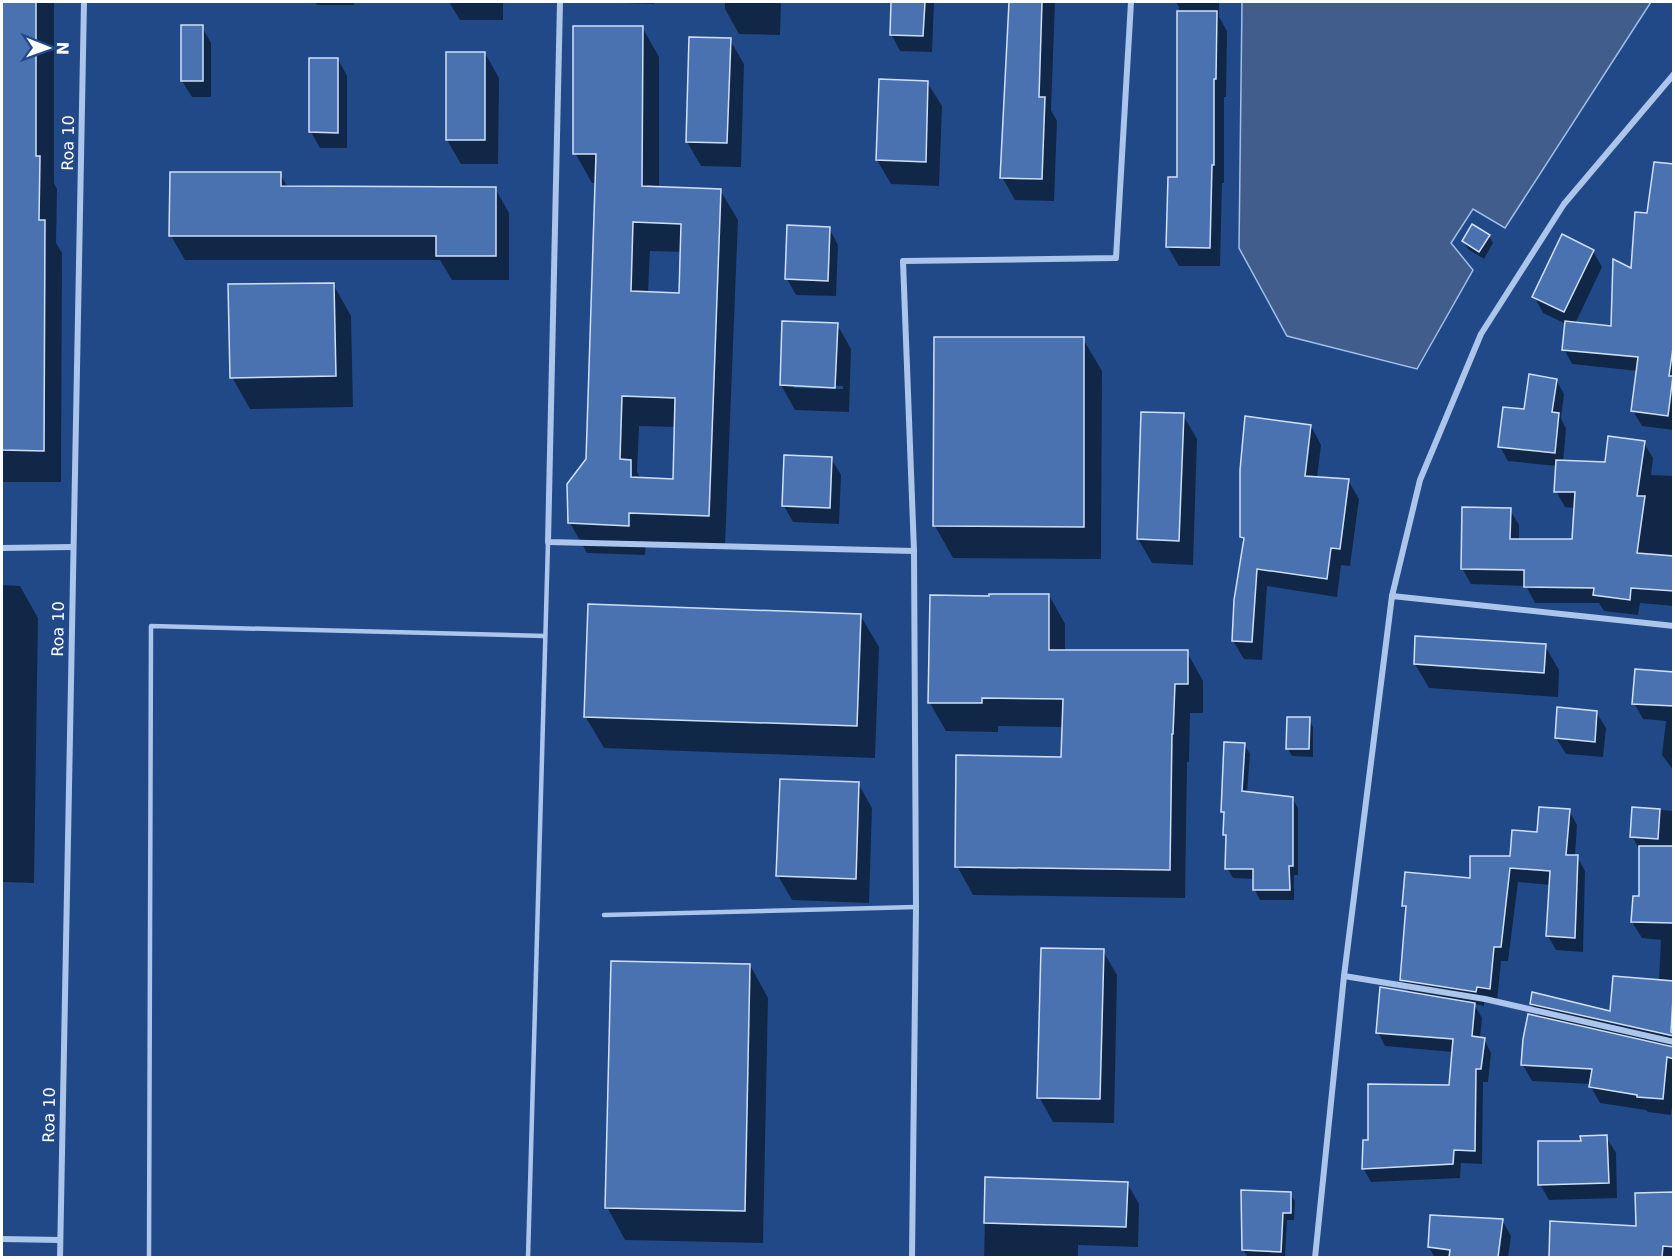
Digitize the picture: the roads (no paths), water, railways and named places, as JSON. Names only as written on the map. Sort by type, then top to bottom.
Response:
[{"type":"street","name":"Roa 10","points":[[60,1257],[84,2]]},
{"type":"street","points":[[560,2],[548,542],[914,551]]},
{"type":"street","points":[[912,1257],[916,907],[914,551],[903,261],[1116,258],[1131,2]]},
{"type":"street","points":[[1315,1257],[1344,976],[1392,596],[1420,480],[1481,334],[1564,204],[1674,74]]},
{"type":"street","points":[[2,548],[74,547]]},
{"type":"street","points":[[1392,596],[1674,626]]},
{"type":"street","points":[[1344,976],[1485,999],[1674,1042]]},
{"type":"street","points":[[2,1239],[60,1240]]},
{"type":"lane","points":[[528,1257],[548,542]]},
{"type":"lane","points":[[149,1257],[151,626],[545,636]]},
{"type":"lane","points":[[604,915],[916,907]]},
{"type":"water","points":[[1242,2],[1651,2],[1505,228],[1473,209],[1451,243],[1473,270],[1417,369],[1287,336],[1239,248]]}]
